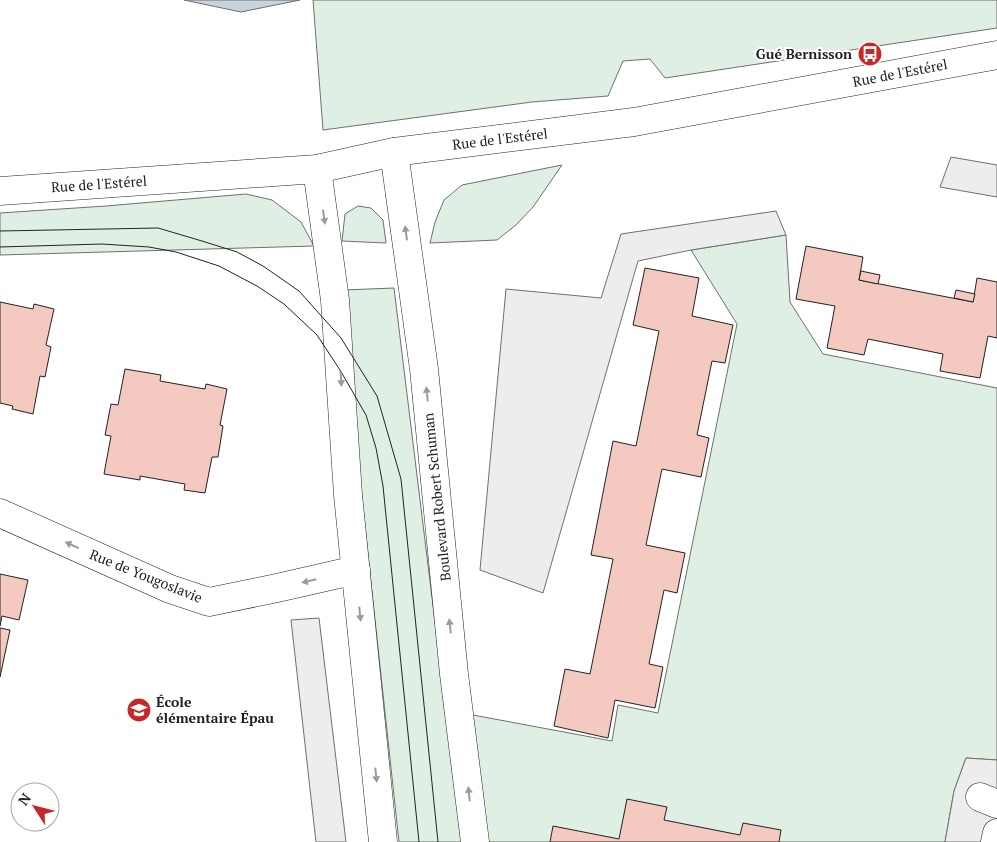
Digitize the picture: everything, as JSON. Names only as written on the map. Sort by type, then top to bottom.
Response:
[{"type":"street","name":"Rue de l'Estérel","points":[[0,191],[317,169],[394,152],[634,122],[997,55]]},
{"type":"street","name":"Boulevard Robert Schuman","points":[[394,152],[424,369],[454,674],[475,842]]},
{"type":"street","points":[[317,169],[335,300],[348,495],[383,842]]},
{"type":"street","name":"Rue de Yougoslavie","points":[[0,513],[170,589],[209,602],[356,570]]},
{"type":"street","points":[[995,842],[997,833]]},
{"type":"green space","points":[[313,0],[997,0],[997,28],[665,78],[650,59],[623,61],[608,96],[532,102],[323,130]]},
{"type":"green space","points":[[562,165],[533,207],[516,225],[497,240],[430,243],[435,222],[444,200],[462,185]]},
{"type":"green space","points":[[246,194],[272,200],[301,222],[314,246],[0,255],[0,213]]},
{"type":"green space","points":[[358,206],[371,208],[383,220],[386,243],[342,241],[345,214]]},
{"type":"green space","points":[[786,235],[790,302],[823,354],[997,388],[997,760],[966,758],[954,791],[945,842],[483,842],[473,715],[612,741],[618,705],[658,713],[737,324],[691,250]]},
{"type":"green space","points":[[394,288],[462,842],[399,842],[354,425],[344,290]]},
{"type":"shaded area","points":[[184,0],[300,0],[241,12]]},
{"type":"shaded area","points":[[951,157],[997,165],[997,197],[940,187]]},
{"type":"shaded area","points":[[776,211],[786,235],[691,250],[638,261],[543,593],[480,570],[506,289],[601,298],[621,234]]},
{"type":"shaded area","points":[[319,618],[346,842],[316,842],[291,620]]},
{"type":"shaded area","points":[[966,758],[997,760],[997,842],[945,842],[954,791]]},
{"type":"building","points":[[806,246],[863,257],[859,280],[973,302],[977,278],[997,282],[997,338],[988,336],[980,378],[940,371],[943,354],[868,339],[864,355],[827,348],[835,306],[796,299]]},
{"type":"building","points":[[645,268],[699,278],[692,316],[733,325],[725,363],[712,361],[697,435],[709,438],[701,477],[662,469],[646,545],[685,553],[677,593],[664,590],[649,664],[663,667],[655,708],[615,700],[608,738],[554,726],[565,669],[590,674],[613,559],[591,555],[613,441],[636,446],[659,331],[633,325]]},
{"type":"building","points":[[861,271],[880,275],[878,284],[859,280]]},
{"type":"building","points":[[956,290],[975,294],[973,302],[954,298]]},
{"type":"building","points":[[0,302],[33,309],[34,304],[54,309],[46,345],[51,347],[45,377],[40,376],[33,414],[12,409],[13,406],[0,403]]},
{"type":"building","points":[[125,369],[161,375],[160,381],[205,389],[206,384],[227,389],[220,425],[223,426],[218,457],[212,457],[205,493],[184,490],[185,484],[140,476],[140,480],[104,474],[111,436],[105,435],[111,404],[118,405]]},
{"type":"building","points":[[0,574],[28,580],[19,620],[2,616],[0,626]]},
{"type":"building","points":[[0,628],[10,630],[0,677]]},
{"type":"building","points":[[627,799],[667,807],[664,820],[740,835],[743,823],[781,830],[779,842],[550,842],[553,826],[619,839]]},
{"type":"tram line","points":[[0,231],[158,228],[202,241],[237,252],[263,266],[299,291],[341,338],[377,396],[401,479],[438,842]]},
{"type":"tram line","points":[[0,247],[102,244],[149,247],[176,252],[219,266],[257,286],[284,304],[317,335],[366,415],[376,448],[383,486],[419,842]]},
{"type":"place","name":"Gué Bernisson","points":[[870,54]]},
{"type":"place","name":"École élémentaire Épau","points":[[139,710]]}]
